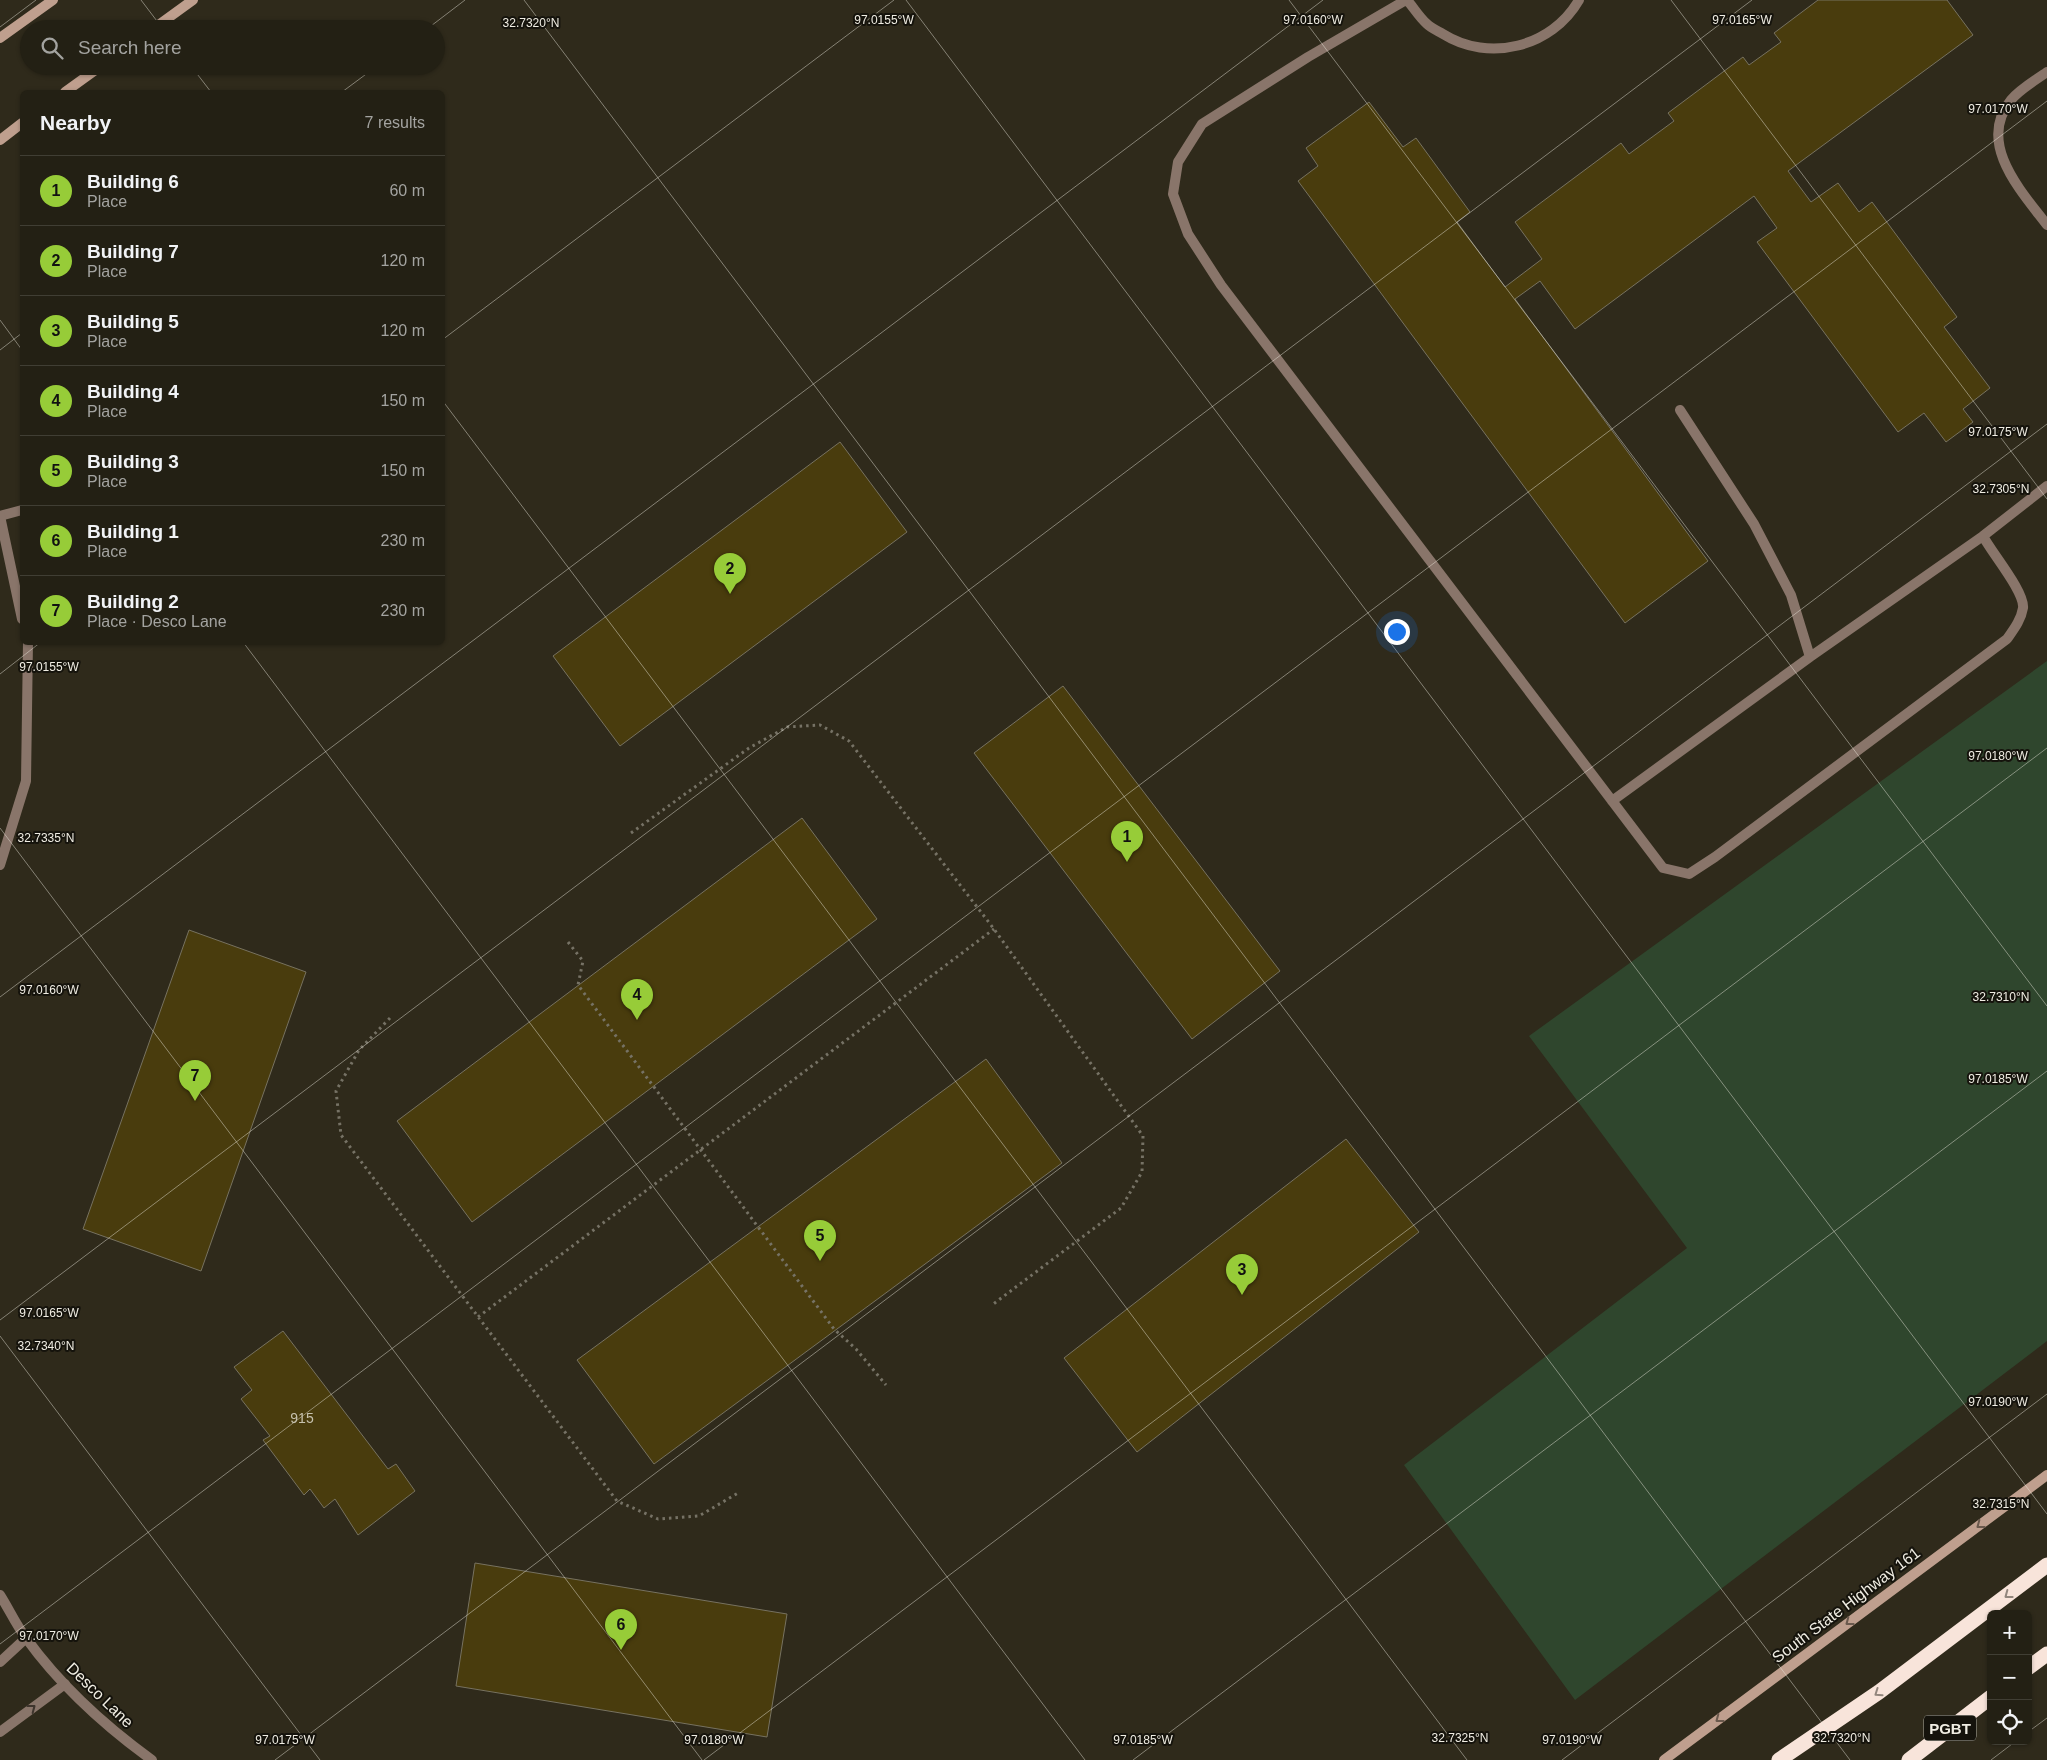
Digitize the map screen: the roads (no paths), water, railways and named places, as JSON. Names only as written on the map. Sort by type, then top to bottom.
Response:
[{"type":"highway","points":[[1779,1760],[1879,1692],[2047,1565]]},
{"type":"highway","points":[[2032,1665],[2047,1654]]},
{"type":"highway","name":"PGBT","points":[[1909,1760],[1987,1700]]},
{"type":"main road","points":[[25,20],[53,0]]},
{"type":"main road","points":[[165,20],[193,0]]},
{"type":"main road","points":[[0,38],[20,24]]},
{"type":"main road","points":[[68,90],[89,75]]},
{"type":"main road","points":[[0,140],[20,125]]},
{"type":"main road","name":"South State Highway 161","points":[[1664,1760],[2047,1475]]},
{"type":"street","points":[[1579,0],[1572,12],[1546,35],[1517,47],[1485,49],[1454,41],[1427,24],[1407,0],[1308,57],[1202,124],[1178,162],[1173,194],[1188,234],[1221,285],[1663,868],[1689,874],[1715,857],[2008,639],[2019,621],[2023,605],[2010,576],[1983,536]]},
{"type":"street","points":[[2047,72],[2011,99],[1999,119],[1998,138],[2002,158],[2012,178],[2047,224]]},
{"type":"street","points":[[1680,410],[1754,524],[1791,595],[1810,657]]},
{"type":"street","points":[[1612,801],[1810,657],[1983,536],[2047,486]]},
{"type":"street","points":[[20,511],[0,516],[20,610]]},
{"type":"street","points":[[0,865],[26,781],[28,645]]},
{"type":"street","name":"Desco Lane","points":[[0,1595],[26,1638],[64,1684],[119,1736],[152,1760]]},
{"type":"street","points":[[0,1662],[26,1638]]},
{"type":"street","points":[[0,1732],[64,1684]]},
{"type":"place","name":"Building 7","points":[[730,594]]},
{"type":"place","name":"Building 6","points":[[1127,862]]},
{"type":"place","name":"Building 4","points":[[637,1020]]},
{"type":"place","name":"Building 2","points":[[195,1101]]},
{"type":"place","name":"Building 3","points":[[820,1261]]},
{"type":"place","name":"Building 5","points":[[1242,1295]]},
{"type":"place","name":"Building 1","points":[[621,1650]]}]
